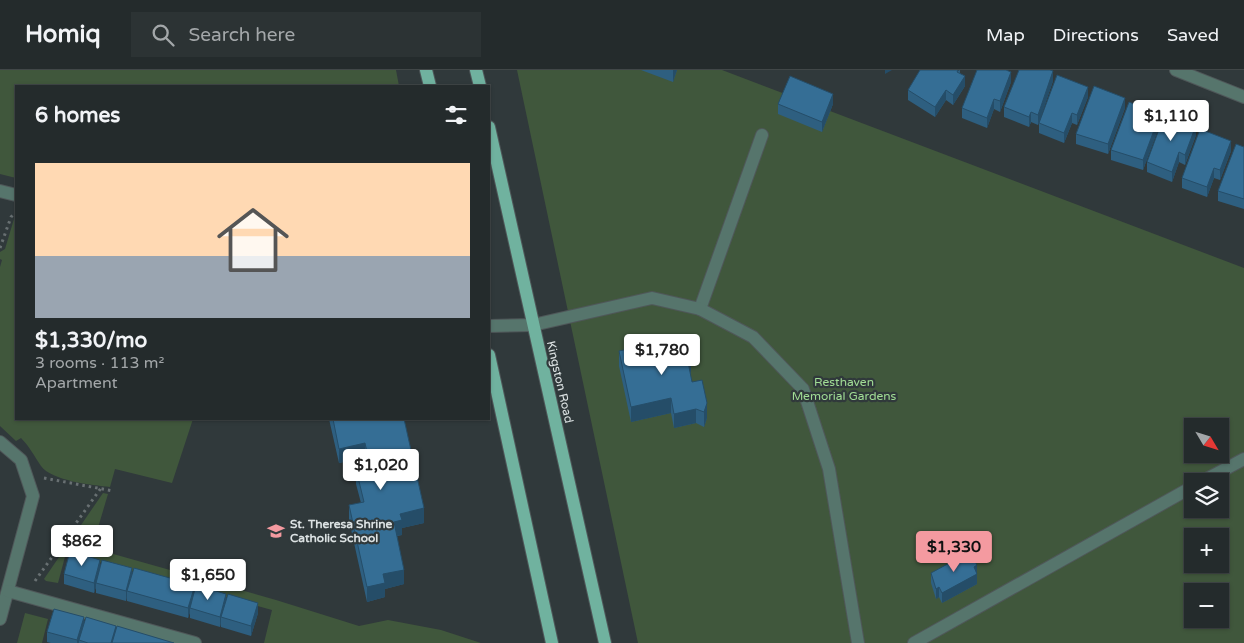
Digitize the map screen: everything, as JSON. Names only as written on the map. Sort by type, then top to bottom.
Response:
[{"type":"main road","points":[[426,70],[430,85]]},
{"type":"main road","points":[[476,70],[480,85]]},
{"type":"main road","name":"Kingston Road","points":[[490,132],[604,643]]},
{"type":"main road","points":[[490,360],[552,643]]},
{"type":"street","points":[[1176,70],[1190,72],[1244,97]]},
{"type":"street","points":[[700,309],[762,134]]},
{"type":"street","points":[[0,191],[15,195]]},
{"type":"street","points":[[490,326],[533,326],[652,298],[700,309],[753,337],[803,389],[829,469],[858,643]]},
{"type":"street","points":[[0,442],[21,460],[34,496],[0,619]]},
{"type":"street","points":[[1219,473],[1244,459]]},
{"type":"street","points":[[914,643],[1184,491]]},
{"type":"street","points":[[8,592],[195,643]]},
{"type":"path","points":[[0,248],[11,217],[15,212]]},
{"type":"path","points":[[26,475],[113,491]]},
{"type":"path","points":[[24,596],[101,488]]},
{"type":"green space","points":[[0,70],[396,70],[399,85],[15,85],[15,178],[0,174]]},
{"type":"green space","name":"Resthaven Memorial Gardens","points":[[517,70],[722,70],[1244,268],[1244,643],[638,643]]},
{"type":"green space","points":[[14,219],[15,420],[193,420],[172,483],[115,469],[110,487],[63,479],[46,471],[21,438],[16,441],[0,426],[0,267],[2,260],[0,259],[0,252],[5,249]]},
{"type":"green space","points":[[103,493],[108,494],[92,548],[276,600],[359,626],[388,620],[441,630],[481,643],[264,643],[272,610],[66,553],[58,583],[46,581],[44,579]]},
{"type":"green space","points":[[25,613],[48,619],[42,643],[17,643]]},
{"type":"building","points":[[920,70],[958,70],[957,72],[965,76],[953,95],[946,90],[935,107],[908,90]]},
{"type":"building","points":[[977,70],[1006,70],[1011,72],[1000,101],[994,99],[987,118],[962,108]]},
{"type":"building","points":[[1019,70],[1053,71],[1038,115],[1031,112],[1029,117],[1004,107]]},
{"type":"building","points":[[1057,75],[1088,87],[1077,115],[1072,113],[1064,133],[1039,123]]},
{"type":"building","points":[[790,76],[833,94],[822,122],[778,104]]},
{"type":"building","points":[[1094,86],[1125,98],[1108,144],[1076,134]]},
{"type":"building","points":[[1129,102],[1160,114],[1143,160],[1111,150]]},
{"type":"building","points":[[1165,113],[1196,125],[1185,155],[1179,152],[1172,172],[1147,162]]},
{"type":"building","points":[[1200,129],[1231,141],[1220,170],[1214,168],[1207,187],[1182,178]]},
{"type":"building","points":[[1236,144],[1244,147],[1244,199],[1218,191]]},
{"type":"building","points":[[682,337],[691,361],[688,362],[692,382],[702,380],[707,403],[704,412],[696,409],[674,414],[671,398],[631,407],[619,351]]},
{"type":"building","points":[[333,420],[404,420],[424,508],[400,514],[402,520],[394,522],[404,570],[383,574],[385,583],[367,587],[349,505],[364,502],[356,469],[370,466],[365,443],[339,449]]},
{"type":"building","points":[[70,551],[100,560],[94,583],[64,574]]},
{"type":"building","points":[[966,554],[970,560],[973,558],[977,565],[974,567],[977,574],[942,593],[939,587],[936,589],[931,573]]},
{"type":"building","points":[[102,560],[132,568],[126,591],[96,583]]},
{"type":"building","points":[[134,568],[195,585],[188,608],[127,591]]},
{"type":"building","points":[[196,585],[226,594],[220,617],[190,608]]},
{"type":"building","points":[[228,594],[258,603],[251,626],[221,617]]},
{"type":"building","points":[[54,609],[84,617],[77,640],[47,632]]},
{"type":"building","points":[[86,617],[116,626],[111,643],[88,643],[79,640]]},
{"type":"building","points":[[117,626],[174,643],[112,643]]},
{"type":"place","name":"St. Theresa Shrine Catholic School","points":[[276,531]]}]
